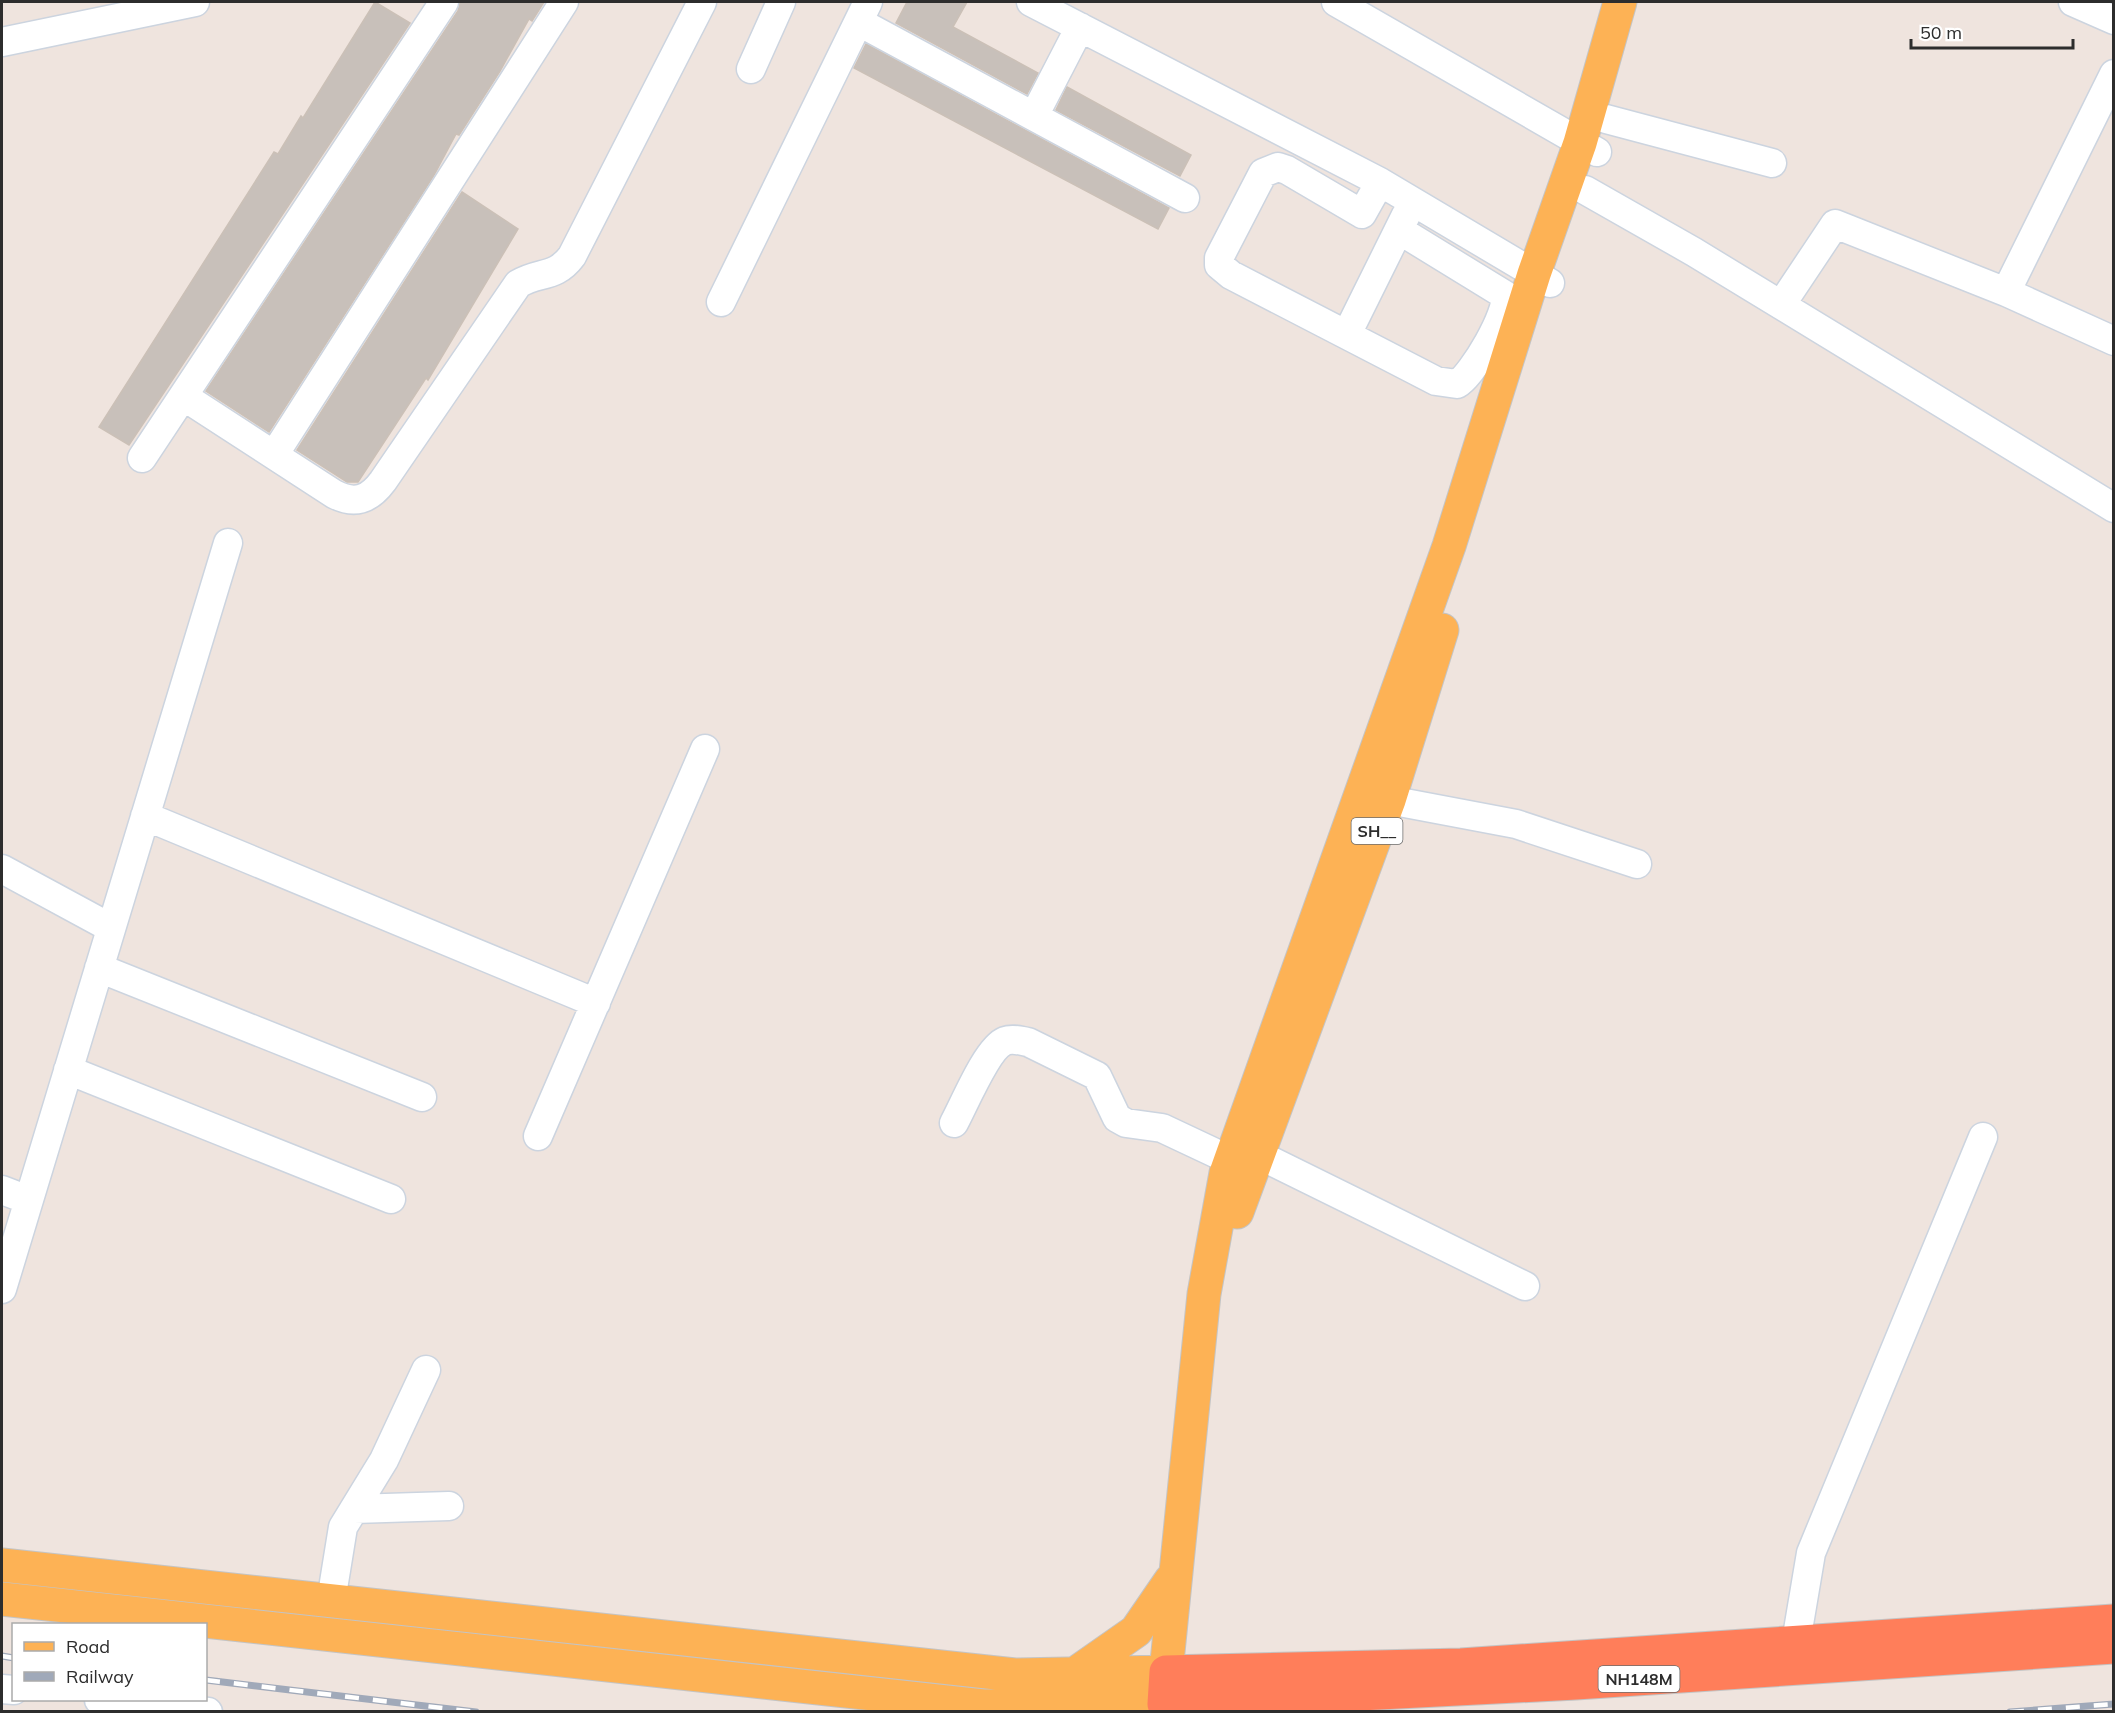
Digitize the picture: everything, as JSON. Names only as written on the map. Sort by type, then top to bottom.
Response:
[{"type":"highway","name":"NH148M","points":[[1185,1694],[1461,1665],[2114,1620]]},
{"type":"highway","name":"NH148M","points":[[1185,1694],[1623,1680],[2114,1647]]},
{"type":"main road","name":"SH__","points":[[1185,1694],[1211,1380],[1235,1217],[1264,1163],[1336,867],[1588,148],[1620,2]]},
{"type":"main road","name":"SH__","points":[[1185,1694],[1176,1572],[1203,1294],[1264,1163],[1389,800],[1542,279],[1585,190],[1588,148],[1606,119],[1639,2]]},
{"type":"main road","points":[[2,1565],[1015,1675],[1076,1673],[1185,1694]]},
{"type":"main road","points":[[1076,1673],[1136,1631],[1176,1572]]},
{"type":"main road","points":[[2,1599],[983,1706],[1185,1694]]},
{"type":"street","points":[[2,42],[195,2]]},
{"type":"street","points":[[142,458],[444,2]]},
{"type":"street","points":[[274,455],[564,2]]},
{"type":"street","points":[[183,396],[345,500],[357,501],[375,492],[514,290],[530,277],[555,272],[572,256],[702,2]]},
{"type":"street","points":[[751,69],[782,2]]},
{"type":"street","points":[[1031,2],[1414,200],[1542,279]]},
{"type":"street","points":[[1336,2],[1588,148]]},
{"type":"street","points":[[2073,2],[2114,20]]},
{"type":"street","points":[[721,302],[864,12],[1034,116],[1185,198]]},
{"type":"street","points":[[1034,116],[1080,27]]},
{"type":"street","points":[[2006,292],[2114,74]]},
{"type":"street","points":[[1606,119],[1772,163]]},
{"type":"street","points":[[1380,182],[1362,214],[1287,170],[1278,167],[1268,169],[1263,173],[1219,258],[1219,265],[1231,275],[1436,381],[1457,384],[1472,371],[1503,311],[1507,301],[1505,295],[1399,230]]},
{"type":"street","points":[[1585,190],[1781,305],[2114,508]]},
{"type":"street","points":[[1347,334],[1414,200]]},
{"type":"street","points":[[1781,305],[1835,224],[2006,292],[2114,341]]},
{"type":"street","points":[[2,1289],[228,543]]},
{"type":"street","points":[[538,1136],[705,749]]},
{"type":"street","points":[[1389,800],[1516,824],[1637,864]]},
{"type":"street","points":[[145,816],[596,1003]]},
{"type":"street","points":[[2,869],[111,928]]},
{"type":"street","points":[[99,968],[422,1097]]},
{"type":"street","points":[[954,1123],[991,1054],[1006,1040],[1028,1042],[1097,1076],[1117,1118],[1126,1123],[1162,1128],[1264,1163],[1525,1286]]},
{"type":"street","points":[[68,1070],[391,1199]]},
{"type":"street","points":[[1796,1642],[1811,1553],[1983,1137]]},
{"type":"street","points":[[2,1190],[28,1200]]},
{"type":"street","points":[[331,1601],[341,1537],[354,1509],[384,1460],[426,1370]]},
{"type":"street","points":[[354,1509],[449,1506]]},
{"type":"street","points":[[108,1701],[208,1712]]},
{"type":"building","points":[[375,2],[410,23],[129,445],[99,427],[274,152],[278,154],[301,116],[303,118]]},
{"type":"building","points":[[460,2],[544,2],[532,21],[529,19],[500,71],[459,135],[456,134],[434,175],[269,432],[206,391],[458,11]]},
{"type":"building","points":[[907,2],[967,2],[953,27],[1038,73],[1027,94],[896,23]]},
{"type":"building","points":[[866,44],[1169,208],[1158,229],[854,68]]},
{"type":"building","points":[[1067,87],[1191,155],[1180,176],[1056,110]]},
{"type":"building","points":[[462,192],[518,229],[428,380],[426,378],[358,482],[347,482],[297,450]]},
{"type":"railway","points":[[2,1656],[12,1658]]},
{"type":"railway","points":[[207,1680],[476,1712]]},
{"type":"railway","points":[[2010,1712],[2114,1704]]}]
